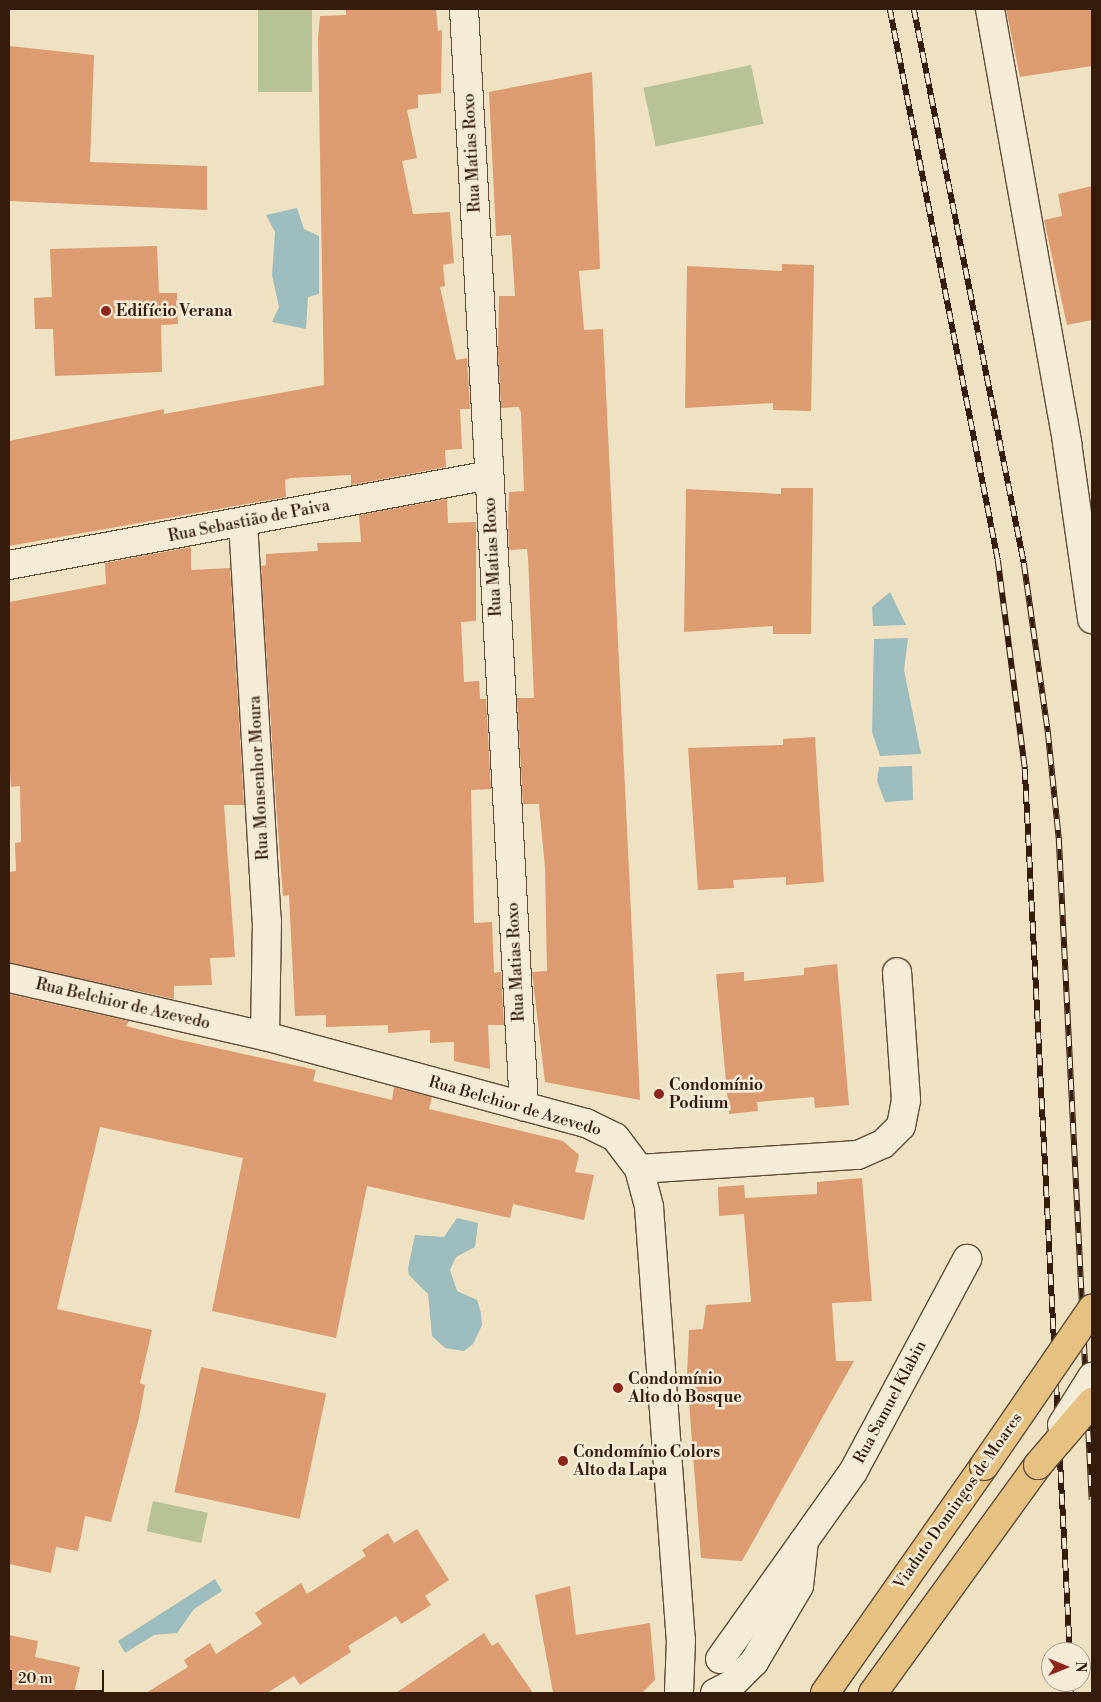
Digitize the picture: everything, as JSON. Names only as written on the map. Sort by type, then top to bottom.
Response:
[{"type":"main road","name":"Viaduto Domingos de Moares","points":[[825,1693],[1092,1310]]},
{"type":"main road","points":[[873,1693],[974,1556],[1038,1465],[1092,1402]]},
{"type":"street","name":"Rua Matias Roxo","points":[[464,9],[524,1106]]},
{"type":"street","points":[[990,9],[1066,434],[1092,619]]},
{"type":"street","name":"Rua Sebastião de Paiva","points":[[9,565],[488,475]]},
{"type":"street","name":"Rua Monsenhor Moura","points":[[243,522],[267,921],[265,1036]]},
{"type":"street","points":[[640,1169],[858,1155],[883,1144],[900,1126],[906,1100],[897,972]]},
{"type":"street","name":"Rua Belchior de Azevedo","points":[[9,978],[265,1036],[524,1106],[616,1137],[640,1169],[649,1207],[681,1640],[679,1693]]},
{"type":"street","name":"Rua Samuel Klabin","points":[[726,1691],[720,1659],[853,1472],[967,1260]]},
{"type":"street","points":[[1038,1465],[1092,1377]]},
{"type":"street","name":"Rua Samuel Klabin","points":[[726,1691],[754,1662],[799,1586],[804,1540]]},
{"type":"street","points":[[681,1640],[688,1649],[720,1659]]},
{"type":"green space","points":[[258,9],[312,9],[312,92],[258,92]]},
{"type":"green space","points":[[751,65],[763,124],[656,147],[643,88]]},
{"type":"green space","points":[[153,1501],[208,1513],[201,1543],[147,1531]]},
{"type":"water","points":[[297,208],[304,229],[319,236],[319,294],[308,297],[306,329],[272,322],[279,307],[272,275],[275,232],[266,215]]},
{"type":"water","points":[[890,592],[906,625],[873,626],[872,607]]},
{"type":"water","points":[[908,638],[904,670],[921,754],[880,756],[872,732],[874,639]]},
{"type":"water","points":[[912,766],[913,800],[885,802],[877,781],[879,767]]},
{"type":"water","points":[[457,1218],[478,1223],[475,1247],[456,1257],[450,1270],[457,1291],[477,1300],[481,1313],[482,1325],[473,1344],[464,1351],[445,1348],[432,1336],[428,1294],[409,1275],[408,1268],[415,1235],[444,1237]]},
{"type":"water","points":[[215,1579],[222,1591],[194,1609],[177,1633],[154,1635],[125,1653],[118,1641]]},
{"type":"building","points":[[346,9],[436,9],[438,31],[442,30],[441,93],[418,95],[418,108],[407,110],[417,158],[402,161],[413,214],[450,212],[454,263],[443,265],[445,286],[440,287],[456,360],[467,358],[470,409],[460,409],[462,449],[445,450],[446,467],[351,485],[351,475],[291,478],[285,480],[286,497],[9,546],[9,441],[164,409],[164,414],[324,385],[318,38],[320,16],[346,15]]},
{"type":"building","points":[[1006,9],[1092,9],[1092,66],[1020,77]]},
{"type":"building","points":[[9,46],[94,55],[90,162],[207,166],[207,210],[9,201]]},
{"type":"building","points":[[592,72],[600,269],[579,271],[584,330],[603,329],[640,1100],[545,1082],[532,972],[547,971],[545,868],[539,804],[523,804],[517,698],[534,698],[528,558],[527,549],[509,550],[509,492],[524,491],[521,413],[519,407],[501,408],[498,352],[499,296],[515,296],[511,235],[496,236],[489,92]]},
{"type":"building","points":[[1092,186],[1092,320],[1067,325],[1044,220],[1062,216],[1058,194]]},
{"type":"building","name":"Edifício Verana","points":[[157,246],[159,293],[177,293],[178,324],[161,325],[162,372],[55,376],[53,329],[35,329],[34,298],[52,297],[50,249]]},
{"type":"building","points":[[782,264],[814,265],[811,411],[773,410],[773,403],[685,408],[687,266],[782,271]]},
{"type":"building","points":[[781,488],[813,488],[811,634],[773,634],[773,626],[684,632],[686,489],[781,494]]},
{"type":"building","points":[[447,499],[448,523],[476,522],[476,621],[461,622],[464,682],[479,681],[480,699],[486,699],[491,789],[471,790],[474,923],[492,922],[494,973],[501,972],[504,1025],[488,1025],[490,1069],[454,1061],[454,1042],[430,1043],[430,1030],[388,1033],[388,1025],[326,1027],[326,1015],[295,1016],[289,895],[283,896],[276,804],[261,566],[266,565],[266,554],[318,551],[317,543],[361,542],[359,515]]},
{"type":"building","points":[[191,547],[191,570],[230,568],[244,805],[224,805],[235,957],[210,958],[212,985],[174,986],[174,999],[9,963],[9,872],[16,871],[15,843],[21,842],[20,786],[11,787],[9,758],[9,602],[106,584],[105,563]]},
{"type":"building","points":[[815,737],[824,882],[786,885],[786,877],[733,880],[734,888],[698,890],[688,748],[783,745],[783,739]]},
{"type":"building","points":[[837,964],[849,1105],[815,1108],[814,1097],[757,1102],[758,1111],[729,1114],[716,974],[744,972],[744,981],[804,975],[804,968]]},
{"type":"building","points":[[9,994],[129,1021],[126,1026],[176,1039],[316,1070],[313,1081],[392,1100],[394,1087],[432,1097],[429,1109],[563,1141],[579,1155],[575,1172],[594,1175],[584,1220],[513,1204],[510,1218],[367,1186],[336,1338],[212,1311],[243,1158],[100,1127],[57,1309],[152,1330],[140,1383],[145,1385],[139,1418],[111,1522],[85,1516],[78,1551],[56,1547],[51,1573],[9,1564]]},
{"type":"building","points":[[862,1178],[872,1301],[832,1303],[836,1361],[854,1361],[742,1561],[701,1558],[687,1376],[689,1330],[703,1329],[706,1305],[751,1302],[744,1214],[719,1216],[718,1187],[744,1185],[745,1198],[817,1194],[817,1182]]},
{"type":"building","points":[[201,1367],[326,1394],[300,1519],[174,1492]]},
{"type":"building","points":[[417,1529],[449,1580],[425,1596],[431,1605],[401,1624],[396,1616],[348,1646],[351,1652],[300,1685],[294,1676],[267,1693],[146,1693],[188,1667],[184,1660],[210,1643],[216,1654],[262,1624],[255,1613],[301,1583],[307,1594],[366,1556],[362,1550],[388,1533],[394,1543]]},
{"type":"building","points":[[570,1586],[576,1635],[650,1623],[655,1680],[642,1693],[553,1693],[535,1595]]},
{"type":"building","points":[[484,1633],[492,1646],[498,1642],[533,1693],[396,1693]]},
{"type":"building","points":[[9,1635],[38,1641],[35,1657],[80,1667],[74,1693],[9,1693]]},
{"type":"railway","points":[[890,9],[998,560],[1025,769],[1069,1642]]},
{"type":"railway","points":[[914,9],[1024,563],[1048,732],[1059,838],[1092,1500]]},
{"type":"place","name":"Edifício Verana","points":[[106,311]]},
{"type":"place","name":"Condomínio Podium","points":[[659,1094]]},
{"type":"place","name":"Condomínio Alto do Bosque","points":[[618,1388]]},
{"type":"place","name":"Condomínio Colors Alto da Lapa","points":[[563,1461]]}]
